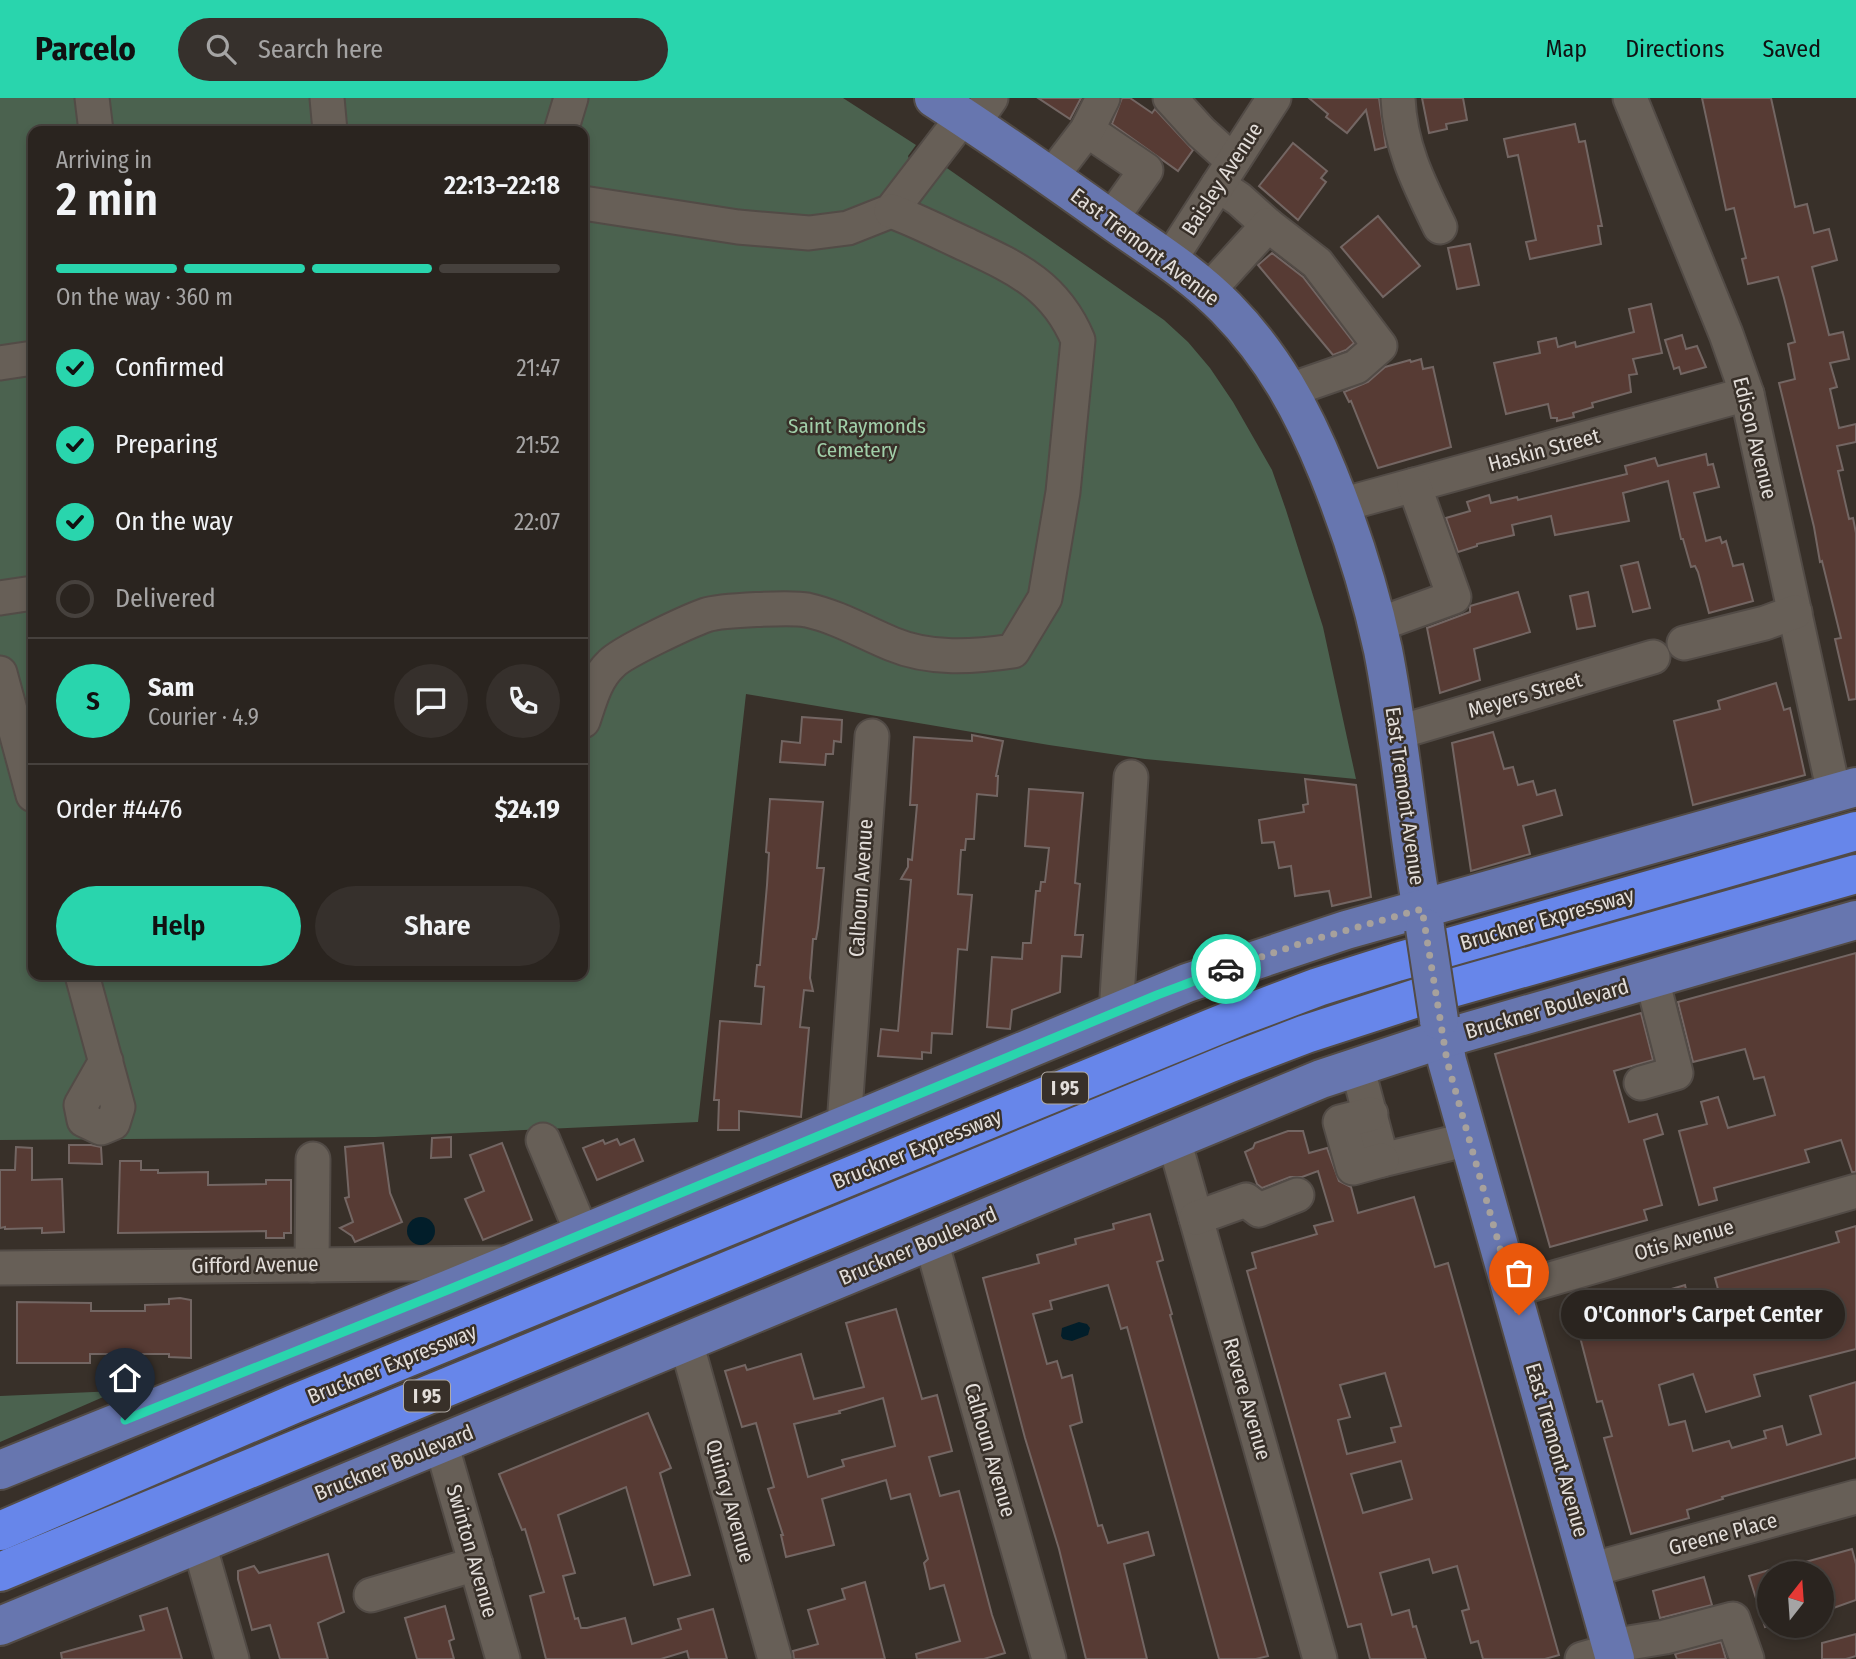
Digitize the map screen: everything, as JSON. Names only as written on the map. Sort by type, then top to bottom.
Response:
[{"type":"highway","name":"Bruckner Expressway","points":[[0,1531],[294,1404],[1280,1001],[1408,959],[1856,831]]},
{"type":"highway","name":"Bruckner Expressway","points":[[0,1572],[1293,1039],[1420,998],[1856,874]]},
{"type":"highway","name":"I 95","points":[[0,1516],[294,1404]]},
{"type":"highway","points":[[0,1598],[79,1560],[222,1482]]},
{"type":"main road","name":"East Tremont Avenue","points":[[965,109],[1051,177],[1208,291],[1251,335],[1290,390],[1309,427],[1340,505],[1377,625],[1441,1030],[1590,1570],[1605,1654]]},
{"type":"main road","points":[[0,1471],[450,1289],[1187,983],[1292,946],[1423,918],[1845,790]]},
{"type":"main road","name":"Bruckner Boulevard","points":[[0,1626],[1441,1030],[1652,979],[1856,920]]},
{"type":"street","points":[[92,98],[95,126]]},
{"type":"street","points":[[327,98],[330,126]]},
{"type":"street","points":[[563,126],[571,98]]},
{"type":"street","points":[[1051,177],[1087,130],[1103,98]]},
{"type":"street","points":[[1170,98],[1201,132],[1239,200],[1317,264],[1380,346],[1356,367],[1290,390]]},
{"type":"street","name":"Baisley Avenue","points":[[1169,261],[1274,98]]},
{"type":"street","points":[[1398,98],[1413,172],[1440,227]]},
{"type":"street","name":"Edison Avenue","points":[[1630,98],[1726,334],[1747,394],[1795,612],[1845,790]]},
{"type":"street","points":[[588,204],[738,227],[808,233],[848,228],[891,211],[965,109]]},
{"type":"street","points":[[1087,130],[1146,170],[1111,219]]},
{"type":"street","points":[[588,706],[595,686],[611,663],[708,614],[805,609],[852,624],[893,644],[921,653],[971,657],[1013,651],[1024,634],[1045,598],[1063,492],[1078,340],[1069,318],[1050,296],[1016,268],[891,211]]},
{"type":"street","points":[[1208,291],[1268,225]]},
{"type":"street","points":[[0,363],[28,359]]},
{"type":"street","name":"Haskin Street","points":[[1340,505],[1747,394]]},
{"type":"street","points":[[1377,625],[1454,597],[1414,485]]},
{"type":"street","points":[[0,598],[28,594]]},
{"type":"street","points":[[1684,643],[1765,623],[1795,612]]},
{"type":"street","name":"Meyers Street","points":[[1396,733],[1653,657]]},
{"type":"street","points":[[0,673],[28,777]]},
{"type":"street","name":"Calhoun Avenue","points":[[844,1125],[872,736]]},
{"type":"street","points":[[1116,1013],[1131,777]]},
{"type":"street","points":[[1641,1083],[1676,1073],[1652,979]]},
{"type":"street","points":[[83,980],[106,1061]]},
{"type":"street","points":[[1357,1066],[1371,1114],[1340,1122],[1353,1168],[1469,1139]]},
{"type":"street","points":[[542,1140],[582,1233]]},
{"type":"street","name":"Revere Avenue","points":[[1174,1140],[1320,1659]]},
{"type":"street","points":[[312,1265],[313,1159]]},
{"type":"street","name":"Otis Avenue","points":[[1512,1290],[1856,1191]]},
{"type":"street","points":[[1196,1218],[1246,1200],[1259,1210],[1297,1195]]},
{"type":"street","name":"Calhoun Avenue","points":[[930,1241],[1049,1659]]},
{"type":"street","name":"Gifford Avenue","points":[[0,1268],[510,1263]]},
{"type":"street","name":"Quincy Avenue","points":[[685,1342],[775,1659]]},
{"type":"street","name":"Swinton Avenue","points":[[441,1443],[503,1659]]},
{"type":"street","name":"Greene Place","points":[[1590,1570],[1856,1497]]},
{"type":"street","points":[[199,1544],[232,1659]]},
{"type":"street","points":[[371,1595],[476,1564]]},
{"type":"street","points":[[1605,1654],[1733,1619],[1747,1659]]},
{"type":"green space","name":"Saint Raymonds Cemetery","points":[[0,98],[843,98],[916,145],[908,156],[910,161],[944,166],[1164,320],[1188,342],[1210,368],[1272,470],[1323,627],[1356,779],[1145,759],[746,694],[698,1122],[375,1137],[0,1140]]},
{"type":"green space","points":[[117,1391],[0,1442],[0,1396]]},
{"type":"water","points":[[421,1217],[431,1221],[435,1231],[431,1241],[421,1245],[411,1241],[407,1231],[411,1221]]},
{"type":"water","points":[[1079,1322],[1090,1328],[1088,1335],[1072,1341],[1063,1339],[1062,1328]]},
{"type":"building","points":[[1038,98],[1081,98],[1070,119]]},
{"type":"building","points":[[1122,98],[1130,98],[1152,113],[1155,109],[1193,150],[1178,171],[1112,124]]},
{"type":"building","points":[[1309,98],[1379,98],[1386,147],[1375,150],[1366,110],[1347,133],[1326,117],[1328,114]]},
{"type":"building","points":[[1422,98],[1463,98],[1467,120],[1446,124],[1447,129],[1429,133]]},
{"type":"building","points":[[1702,98],[1771,98],[1795,207],[1807,204],[1814,233],[1829,229],[1837,260],[1812,267],[1829,335],[1843,332],[1849,359],[1830,363],[1837,387],[1830,389],[1839,428],[1856,424],[1856,442],[1837,446],[1843,470],[1838,471],[1849,519],[1853,518],[1856,533],[1856,699],[1849,700],[1835,639],[1841,638],[1822,561],[1820,562],[1779,383],[1795,379],[1788,344],[1795,342],[1784,298],[1778,277],[1748,284],[1742,259],[1746,258],[1734,208],[1726,210]]},
{"type":"building","points":[[1575,124],[1579,142],[1585,141],[1602,226],[1598,226],[1601,244],[1530,259],[1526,242],[1536,240],[1518,155],[1508,157],[1504,139]]},
{"type":"building","points":[[1293,143],[1327,171],[1321,178],[1326,182],[1298,220],[1259,186]]},
{"type":"building","points":[[1378,216],[1420,266],[1383,297],[1341,247]]},
{"type":"building","points":[[1470,244],[1479,285],[1457,289],[1448,248]]},
{"type":"building","points":[[1272,253],[1303,277],[1354,343],[1346,350],[1333,355],[1258,265]]},
{"type":"building","points":[[1651,304],[1662,353],[1633,359],[1637,374],[1629,375],[1631,392],[1592,403],[1593,407],[1573,413],[1574,417],[1557,421],[1557,418],[1551,418],[1548,404],[1506,414],[1494,363],[1540,353],[1538,342],[1556,338],[1558,347],[1575,342],[1576,347],[1634,332],[1629,309]]},
{"type":"building","points":[[1682,335],[1686,349],[1697,346],[1706,367],[1681,374],[1679,367],[1674,369],[1665,340]]},
{"type":"building","points":[[1421,359],[1423,369],[1433,367],[1451,447],[1378,468],[1351,401],[1349,402],[1344,392],[1368,382],[1385,367]]},
{"type":"building","points":[[1706,454],[1708,465],[1713,464],[1719,487],[1694,493],[1706,541],[1720,537],[1722,543],[1726,541],[1733,566],[1743,564],[1753,601],[1709,613],[1698,572],[1695,566],[1691,567],[1681,539],[1668,481],[1623,493],[1629,521],[1555,535],[1551,516],[1512,525],[1514,535],[1477,544],[1458,552],[1446,518],[1470,511],[1467,502],[1489,495],[1491,503],[1517,497],[1518,500],[1627,474],[1625,466],[1655,458],[1658,466]]},
{"type":"building","points":[[1638,562],[1650,608],[1633,612],[1621,566]]},
{"type":"building","points":[[1518,592],[1530,632],[1474,649],[1480,680],[1440,693],[1427,628],[1470,612],[1470,606]]},
{"type":"building","points":[[1588,592],[1595,626],[1577,629],[1570,596]]},
{"type":"building","points":[[1776,683],[1784,710],[1790,708],[1805,775],[1693,805],[1674,721],[1720,709],[1718,701]]},
{"type":"building","points":[[802,717],[842,720],[841,742],[834,741],[833,754],[826,754],[825,765],[780,762],[782,741],[800,743]]},
{"type":"building","points":[[1493,732],[1504,769],[1513,767],[1518,785],[1533,781],[1537,795],[1555,790],[1562,815],[1523,826],[1530,854],[1471,871],[1452,743]]},
{"type":"building","points":[[972,735],[1003,741],[996,776],[997,796],[977,794],[974,839],[966,839],[965,850],[961,850],[958,894],[972,895],[967,950],[958,949],[952,1034],[932,1033],[931,1053],[922,1052],[922,1059],[878,1056],[881,1029],[898,1031],[911,880],[901,879],[908,867],[908,859],[912,860],[917,805],[910,805],[914,737],[972,741]]},
{"type":"building","points":[[1305,779],[1356,785],[1371,897],[1332,906],[1329,891],[1295,896],[1291,866],[1279,868],[1274,842],[1262,843],[1259,820],[1304,812],[1303,805],[1308,804]]},
{"type":"building","points":[[1029,789],[1083,793],[1075,883],[1080,884],[1075,935],[1083,935],[1081,957],[1062,956],[1060,992],[1012,1010],[1010,1029],[987,1027],[992,957],[1022,959],[1023,943],[1031,943],[1036,891],[1040,891],[1041,882],[1045,882],[1049,848],[1025,846]]},
{"type":"building","points":[[770,799],[823,802],[817,868],[824,868],[818,928],[816,939],[813,939],[810,978],[813,991],[804,990],[800,1027],[809,1028],[801,1117],[739,1111],[739,1130],[718,1130],[719,1100],[714,1100],[720,1021],[761,1024],[764,987],[755,986],[757,965],[760,965],[767,885],[769,853],[766,852]]},
{"type":"building","points":[[1856,953],[1856,1172],[1852,1172],[1841,1140],[1805,1150],[1809,1162],[1714,1188],[1717,1200],[1699,1205],[1679,1131],[1707,1124],[1701,1102],[1718,1097],[1728,1128],[1775,1115],[1764,1077],[1754,1079],[1745,1049],[1693,1062],[1678,1002]]},
{"type":"building","points":[[1641,1013],[1653,1060],[1614,1071],[1629,1122],[1657,1114],[1663,1134],[1644,1140],[1662,1205],[1644,1210],[1647,1220],[1550,1247],[1495,1054]]},
{"type":"building","points":[[1288,1131],[1303,1131],[1309,1153],[1327,1148],[1339,1181],[1351,1187],[1358,1213],[1414,1197],[1435,1267],[1448,1263],[1559,1655],[1545,1659],[1483,1659],[1478,1641],[1471,1643],[1462,1611],[1469,1609],[1457,1566],[1433,1573],[1429,1559],[1380,1573],[1392,1615],[1409,1610],[1426,1659],[1370,1659],[1361,1624],[1348,1627],[1247,1271],[1256,1268],[1252,1253],[1317,1234],[1314,1226],[1333,1221],[1318,1171],[1302,1177],[1290,1177],[1262,1188],[1257,1184],[1245,1152],[1253,1148],[1255,1143]],"holes":[[[1385,1373],[1401,1426],[1391,1428],[1395,1442],[1347,1454],[1338,1420],[1350,1417],[1340,1385]],[[1401,1461],[1412,1499],[1363,1513],[1351,1474]]]},
{"type":"building","points":[[451,1137],[451,1157],[431,1158],[432,1138]]},
{"type":"building","points":[[617,1139],[620,1145],[634,1139],[643,1161],[597,1180],[583,1148],[603,1140],[605,1144]]},
{"type":"building","points":[[383,1143],[390,1193],[402,1222],[355,1242],[352,1236],[340,1228],[353,1222],[345,1198],[349,1197],[345,1147]]},
{"type":"building","points":[[502,1143],[532,1220],[483,1240],[465,1199],[484,1191],[470,1155]]},
{"type":"building","points":[[69,1145],[101,1147],[102,1164],[69,1163]]},
{"type":"building","points":[[16,1147],[32,1148],[32,1180],[62,1179],[64,1232],[42,1233],[42,1228],[0,1228],[0,1170],[15,1170]]},
{"type":"building","points":[[120,1161],[141,1161],[141,1170],[158,1170],[158,1173],[208,1172],[208,1185],[266,1184],[266,1180],[291,1180],[291,1233],[284,1233],[284,1238],[266,1238],[266,1231],[118,1233]]},
{"type":"building","points":[[1150,1214],[1163,1260],[1157,1262],[1172,1314],[1170,1315],[1268,1656],[1256,1659],[1219,1659],[1127,1327],[1121,1329],[1108,1285],[1050,1301],[1052,1309],[1033,1314],[1047,1364],[1057,1361],[1062,1378],[1072,1375],[1082,1422],[1070,1426],[1098,1526],[1102,1525],[1108,1543],[1148,1532],[1154,1555],[1124,1564],[1147,1659],[1086,1659],[1059,1549],[1025,1438],[983,1278],[1039,1263],[1037,1255],[1076,1244],[1075,1239],[1114,1229],[1113,1224]]},
{"type":"building","points":[[1856,1226],[1856,1349],[1754,1375],[1760,1396],[1706,1412],[1693,1374],[1659,1385],[1669,1425],[1685,1421],[1693,1451],[1729,1441],[1732,1448],[1766,1438],[1764,1431],[1782,1426],[1787,1445],[1821,1434],[1810,1396],[1856,1382],[1856,1458],[1722,1497],[1723,1499],[1687,1510],[1689,1518],[1631,1534],[1604,1438],[1612,1436],[1602,1401],[1597,1402],[1580,1337],[1577,1338],[1568,1307],[1618,1293],[1619,1298],[1634,1294],[1642,1321],[1674,1313],[1668,1290],[1685,1285],[1688,1297],[1718,1289],[1715,1278],[1839,1242],[1836,1232]]},
{"type":"building","points":[[169,1299],[191,1300],[191,1358],[169,1357],[169,1354],[90,1354],[90,1363],[17,1363],[17,1302],[91,1303],[91,1311],[145,1311],[145,1305],[169,1304]]},
{"type":"building","points":[[896,1309],[922,1399],[937,1395],[952,1451],[929,1457],[940,1496],[959,1491],[992,1615],[1005,1653],[984,1659],[917,1659],[916,1654],[960,1641],[944,1585],[930,1589],[924,1563],[928,1559],[910,1494],[891,1499],[886,1480],[822,1499],[834,1545],[786,1557],[783,1535],[768,1489],[774,1487],[756,1423],[742,1427],[725,1371],[745,1365],[747,1370],[801,1354],[814,1399],[864,1387],[846,1323]],"holes":[[[883,1398],[895,1446],[842,1460],[844,1466],[808,1477],[794,1424],[840,1413],[839,1411]]]},
{"type":"building","points":[[648,1413],[671,1468],[660,1473],[690,1575],[654,1585],[626,1487],[558,1515],[575,1573],[563,1576],[575,1619],[578,1618],[581,1628],[587,1628],[625,1618],[632,1644],[681,1629],[678,1619],[713,1609],[727,1659],[689,1659],[687,1651],[661,1659],[546,1659],[530,1596],[544,1592],[525,1529],[522,1530],[499,1474]]},
{"type":"building","points":[[1852,1549],[1856,1564],[1856,1600],[1834,1608],[1834,1561],[1809,1561]]},
{"type":"building","points":[[328,1554],[344,1612],[318,1623],[328,1659],[280,1659],[270,1625],[252,1630],[238,1571],[254,1566],[259,1573]]},
{"type":"building","points":[[1757,1574],[1757,1602],[1749,1576]]},
{"type":"building","points":[[1704,1577],[1712,1605],[1660,1618],[1653,1591]]},
{"type":"building","points":[[865,1582],[885,1659],[794,1659],[793,1651],[818,1644],[808,1610],[845,1599],[842,1589]]},
{"type":"building","points":[[445,1606],[454,1639],[449,1641],[454,1659],[417,1659],[405,1618]]},
{"type":"building","points":[[167,1608],[182,1659],[62,1659],[61,1653],[144,1630],[140,1616]]},
{"type":"building","points":[[1856,1634],[1856,1656],[1846,1659],[1822,1659],[1822,1643]]},
{"type":"building","points":[[1721,1642],[1726,1659],[1677,1659],[1675,1654]]},
{"type":"way so far","points":[[1226,969],[1305,942],[1422,909],[1447,1061],[1519,1315]]},
{"type":"place","name":"O'Connor's Carpet Center","points":[[1519,1315]]},
{"type":"route","points":[[125,1420],[1226,969]]}]
